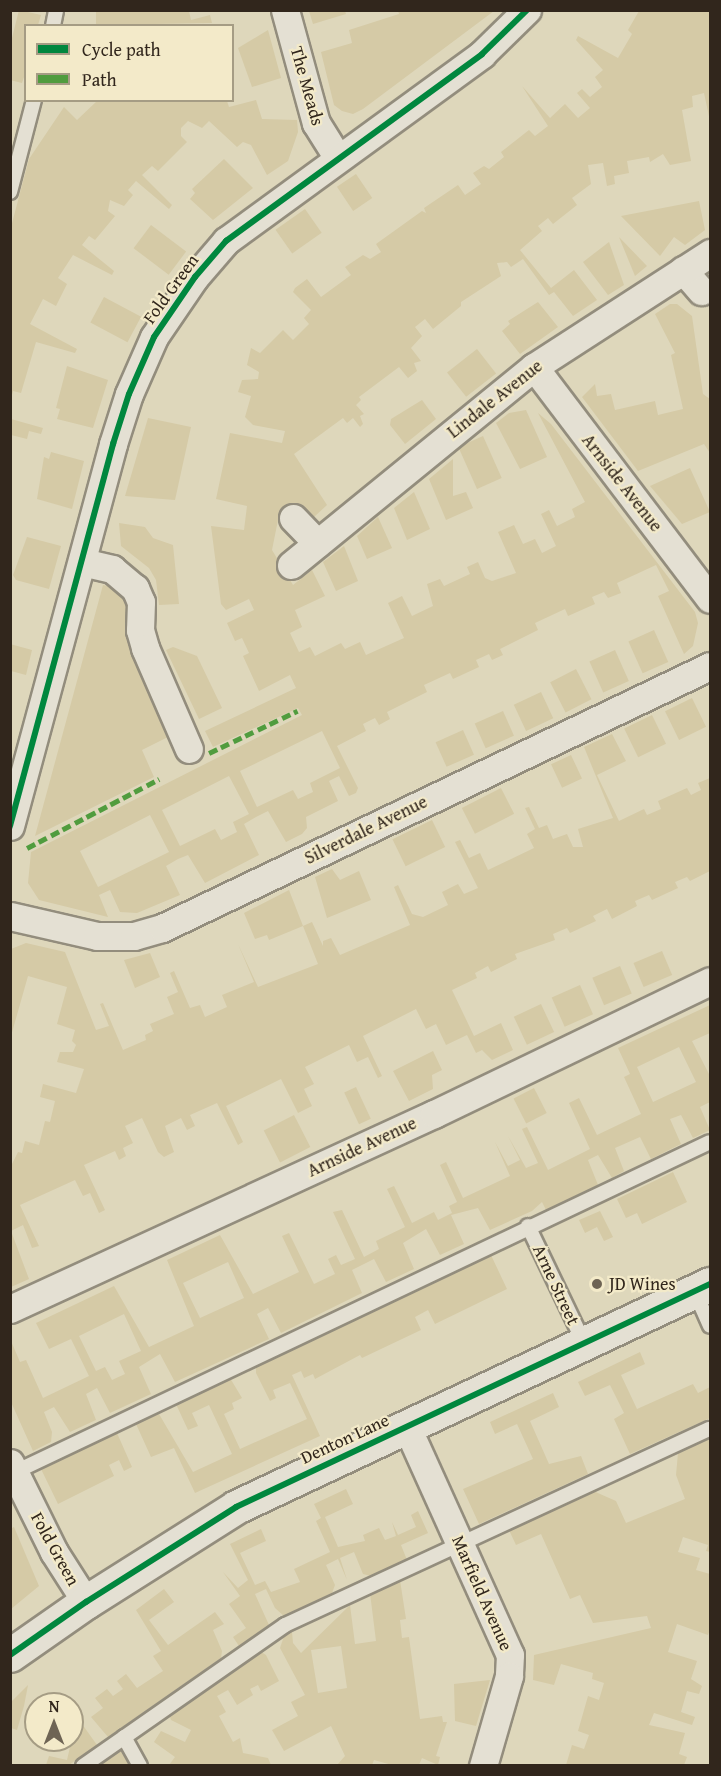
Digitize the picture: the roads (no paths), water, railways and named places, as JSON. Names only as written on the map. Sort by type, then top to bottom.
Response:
[{"type":"street","name":"The Meads","points":[[285,10],[316,123],[337,158]]},
{"type":"street","name":"Fold Green","points":[[10,826],[129,394],[154,337],[195,277],[226,241],[482,54],[527,10]]},
{"type":"street","name":"Lindale Avenue","points":[[291,565],[534,367],[711,253]]},
{"type":"street","points":[[683,270],[701,291]]},
{"type":"street","name":"Arnside Avenue","points":[[534,367],[711,599]]},
{"type":"street","points":[[293,518],[317,543]]},
{"type":"street","points":[[82,562],[112,569],[135,588],[141,602],[140,630],[145,648],[189,749]]},
{"type":"street","name":"Silverdale Avenue","points":[[10,916],[97,936],[134,936],[162,928],[711,666]]},
{"type":"street","name":"Arnside Avenue","points":[[10,1309],[471,1097],[711,981]]},
{"type":"street","name":"Denton Lane","points":[[10,1655],[86,1602],[236,1507],[703,1288]]},
{"type":"street","name":"Marfield Avenue","points":[[407,1427],[510,1655],[509,1676],[483,1766]]},
{"type":"street","name":"Fold Green","points":[[13,1468],[54,1552],[86,1602]]},
{"type":"lane","points":[[10,192],[33,102]]},
{"type":"lane","points":[[13,1468],[711,1142]]},
{"type":"lane","name":"Arne Street","points":[[528,1226],[584,1343]]},
{"type":"lane","points":[[703,1288],[711,1326]]},
{"type":"lane","points":[[83,1766],[285,1624],[711,1429]]},
{"type":"lane","points":[[124,1737],[140,1766]]},
{"type":"place","name":"JD Wines","points":[[597,1284]]}]
